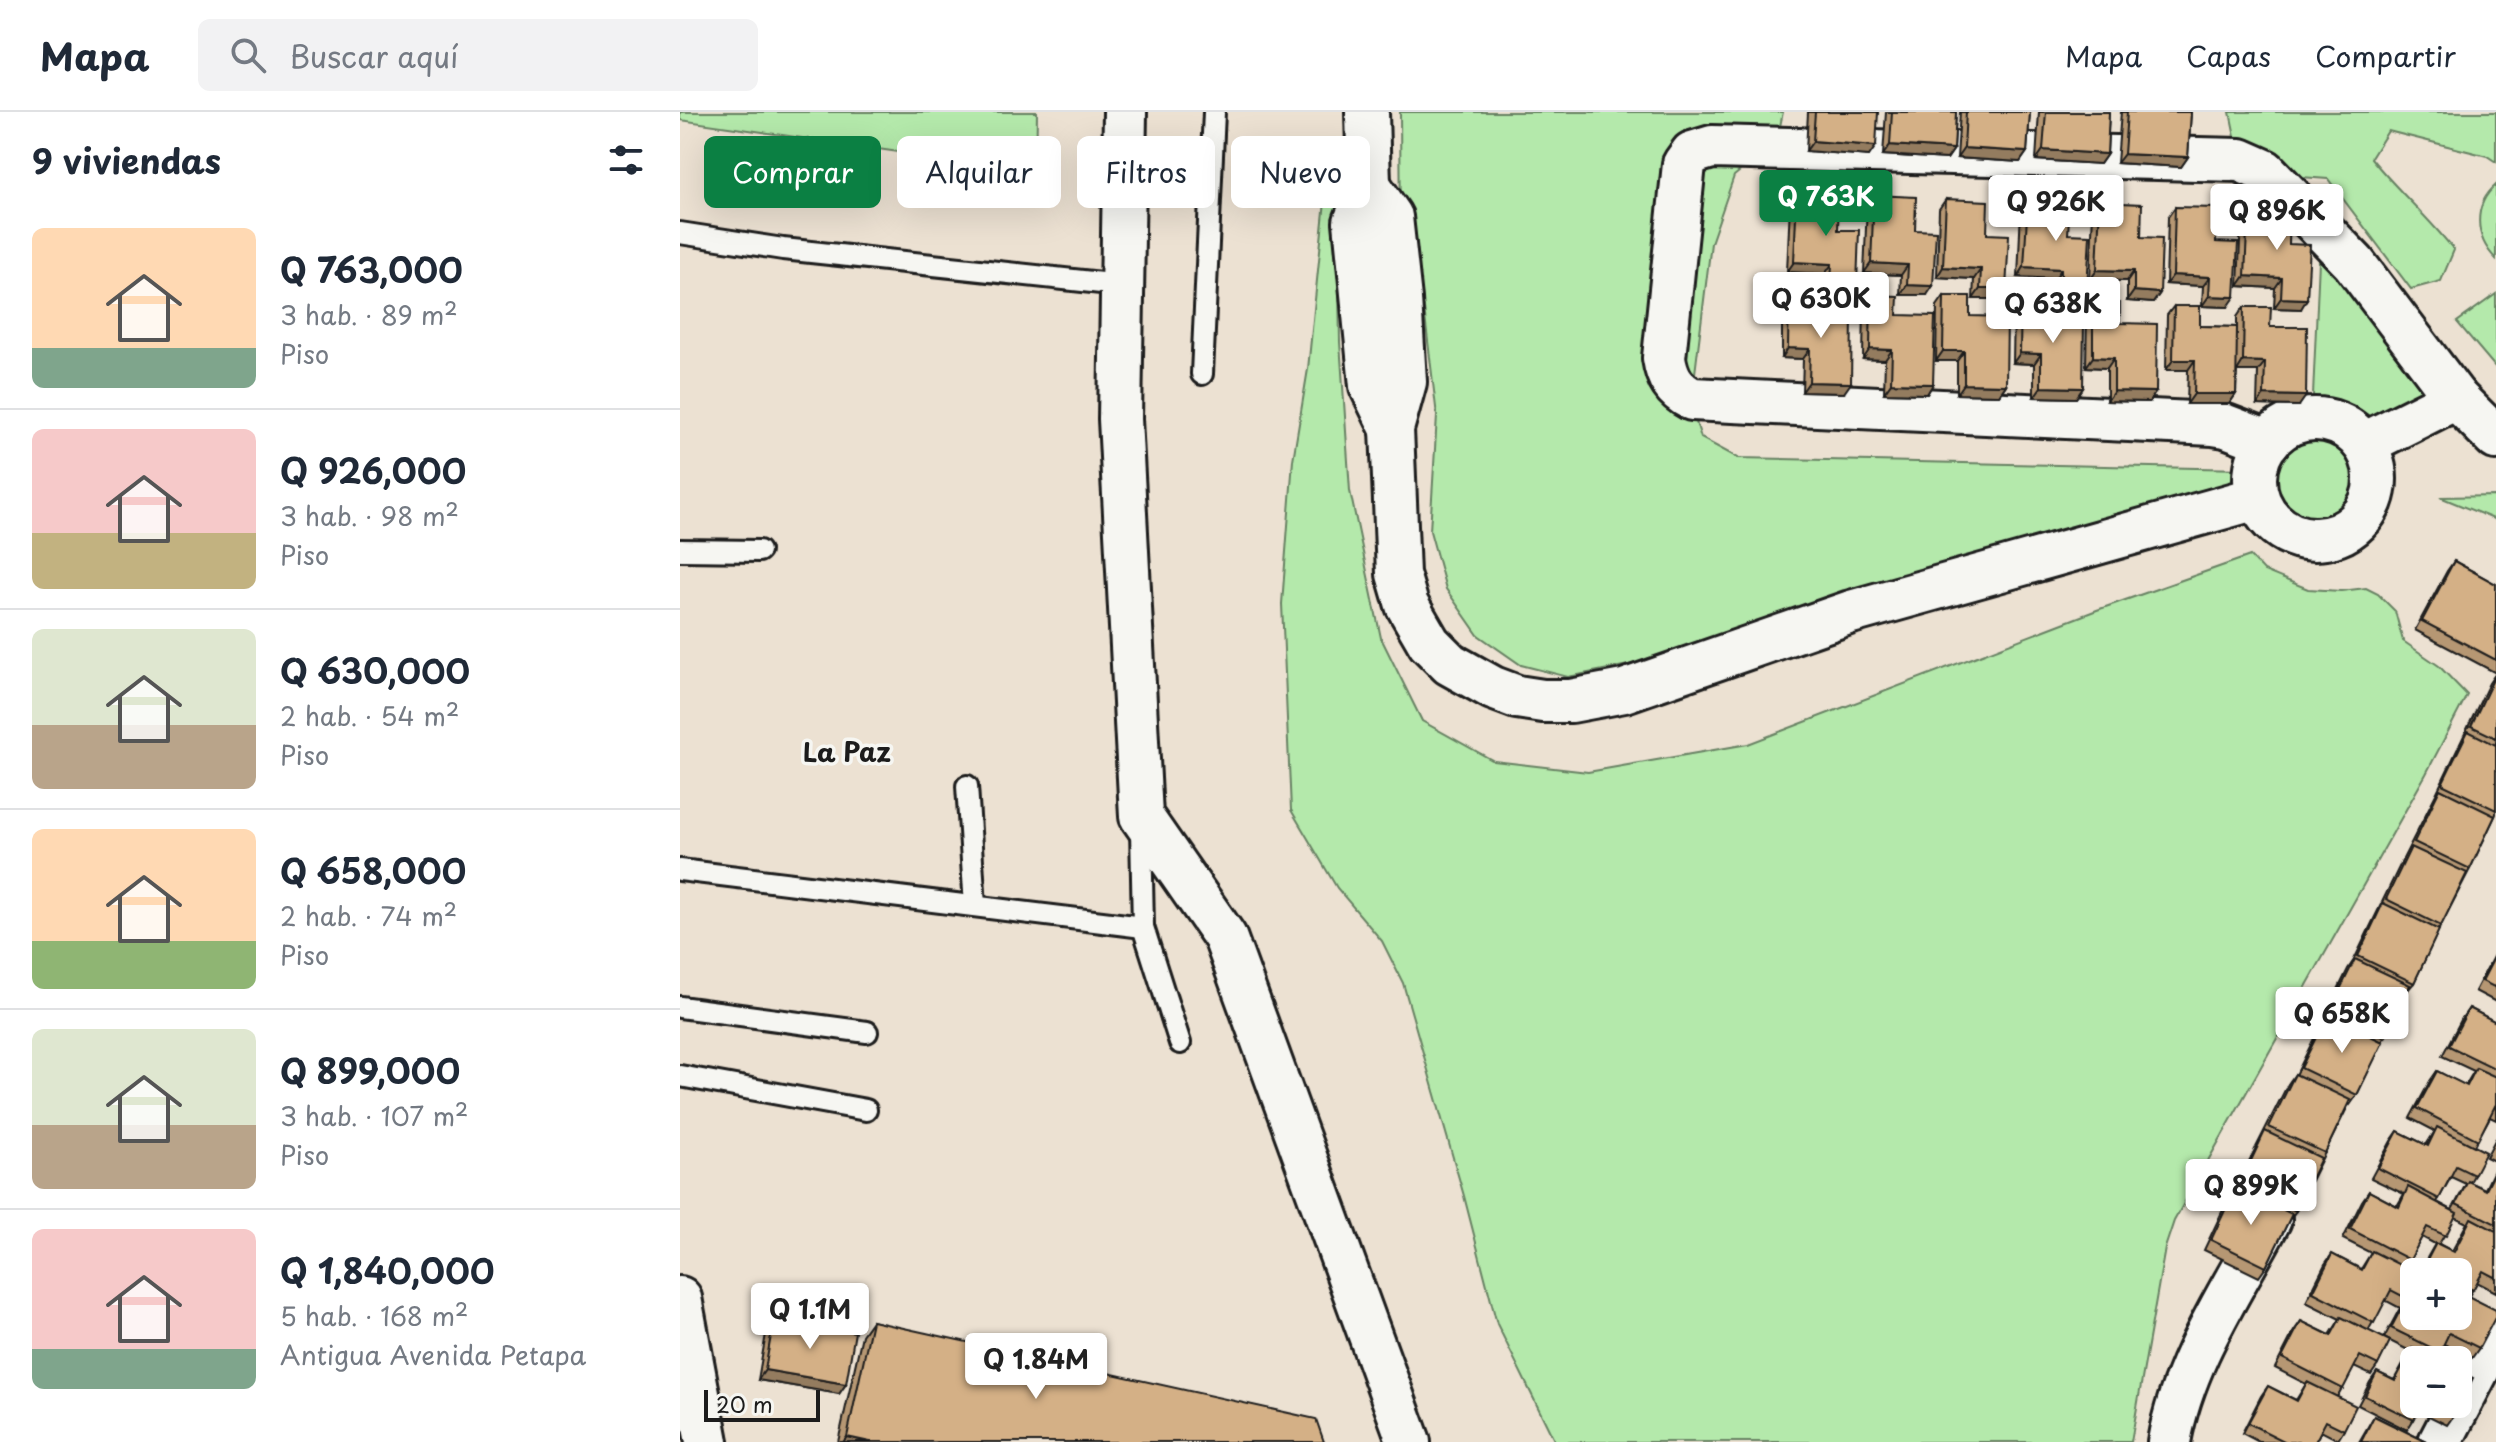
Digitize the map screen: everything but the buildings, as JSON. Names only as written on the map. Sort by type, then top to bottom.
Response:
[{"type":"street","points":[[1125,112],[1120,419],[1141,816],[1225,937],[1409,1442]]},
{"type":"street","points":[[1367,112],[1369,185],[1391,217],[1400,299],[1405,382],[1392,429],[1398,574],[1407,605],[1419,630],[1450,664],[1470,677],[1517,697],[1543,701],[1571,701],[1624,691],[1851,612],[2257,498]]},
{"type":"street","points":[[2268,442],[2213,424],[1692,399],[1672,385],[1664,358],[1684,164],[1692,153],[1712,147],[2240,160],[2265,171],[2354,263],[2456,398],[2496,438]]},
{"type":"street","points":[[2364,444],[2456,398]]},
{"type":"street","points":[[2317,419],[2335,422],[2351,431],[2364,444],[2373,460],[2376,479],[2373,498],[2351,528],[2334,537],[2315,540],[2279,528],[2265,514],[2257,498],[2254,478],[2258,459],[2268,442],[2282,429],[2299,421],[2317,419]]},
{"type":"street","points":[[2169,1442],[2174,1412],[2192,1362],[2288,1184]]},
{"type":"street","points":[[680,1298],[707,1442]]},
{"type":"street","points":[[2440,1442],[2496,1335]]},
{"type":"lane","points":[[1202,374],[1214,112]]},
{"type":"lane","points":[[680,233],[798,251],[1120,285]]},
{"type":"lane","points":[[680,550],[759,551]]},
{"type":"lane","points":[[967,786],[975,906]]},
{"type":"lane","points":[[1141,816],[1143,927],[1180,1043]]},
{"type":"lane","points":[[680,870],[1143,927]]},
{"type":"lane","points":[[680,1007],[867,1032]]},
{"type":"lane","points":[[680,1076],[866,1110]]},
{"type":"green space","points":[[680,112],[1037,112],[1037,136],[897,136],[897,152],[881,149],[881,136],[790,136],[680,120]]},
{"type":"green space","points":[[1400,112],[1783,112],[1777,141],[1734,176],[1711,243],[1691,406],[1701,438],[1738,458],[2243,469],[2233,499],[1684,654],[1568,677],[1521,665],[1478,635],[1446,589],[1430,531],[1437,416],[1424,308],[1401,232]]},
{"type":"green space","points":[[2230,112],[2496,112],[2496,162],[2487,156],[2388,131],[2371,158],[2454,250],[2441,281],[2411,289],[2328,179],[2260,174],[2236,141]]},
{"type":"green space","points":[[2496,185],[2496,259],[2483,241],[2479,221],[2483,202]]},
{"type":"green space","points":[[1324,208],[1338,208],[1340,342],[1350,491],[1381,638],[1422,721],[1494,761],[1588,772],[1748,744],[2097,610],[2250,556],[2264,571],[2308,589],[2341,591],[2366,588],[2378,594],[2395,611],[2403,641],[2439,666],[2467,695],[2426,774],[2174,1221],[2165,1248],[2131,1442],[1555,1442],[1497,1324],[1403,983],[1382,941],[1337,888],[1291,810],[1282,604],[1293,460],[1308,369]]},
{"type":"green space","points":[[2320,238],[2425,380],[2421,397],[2394,420],[2312,418]]},
{"type":"green space","points":[[2496,294],[2496,368],[2457,322]]},
{"type":"green space","points":[[2306,420],[2327,424],[2344,436],[2356,453],[2360,474],[2356,495],[2344,512],[2327,524],[2306,528],[2285,524],[2268,512],[2256,495],[2252,474],[2256,453],[2268,436],[2285,424]]},
{"type":"green space","points":[[2496,496],[2496,520],[2440,497]]},
{"type":"district","name":"La Paz","points":[[847,753]]}]
